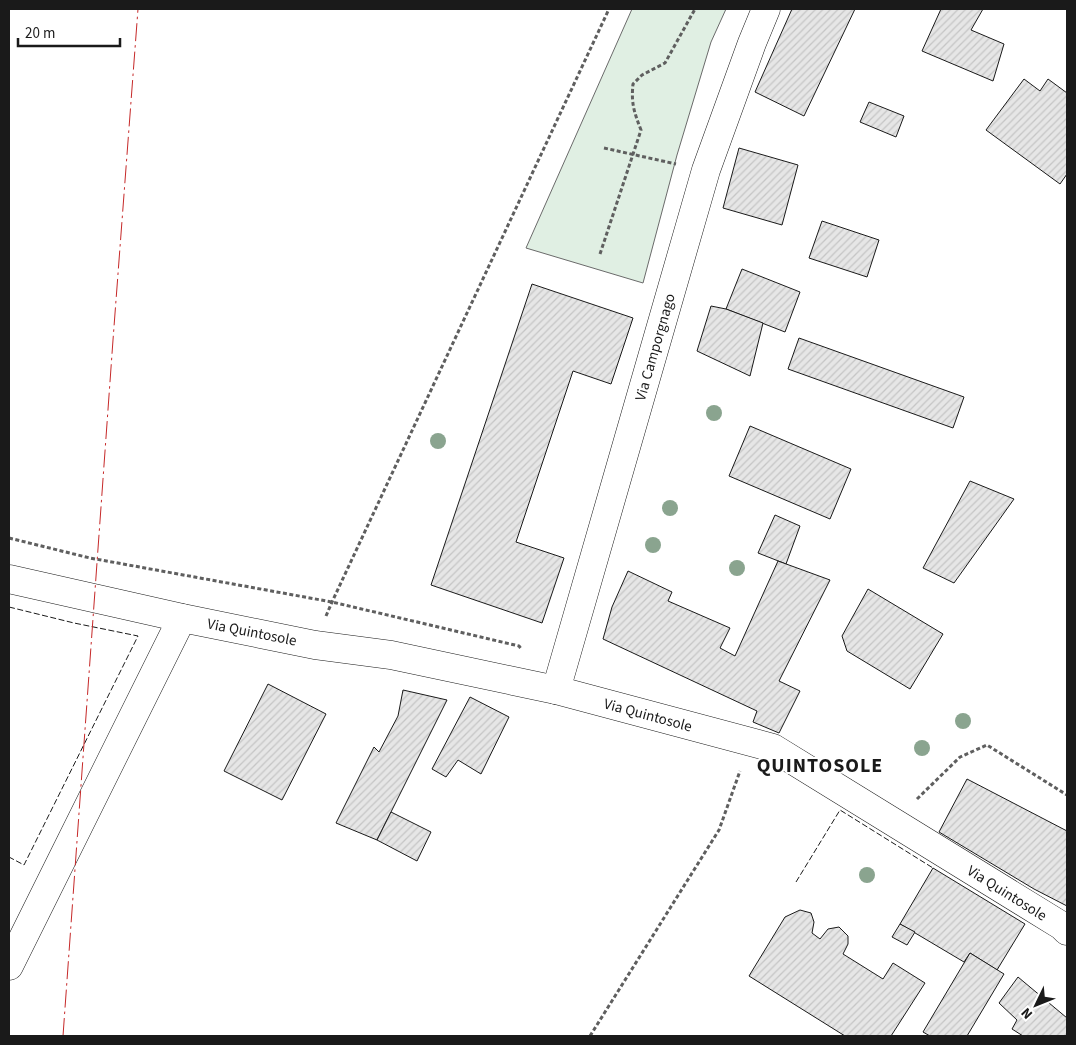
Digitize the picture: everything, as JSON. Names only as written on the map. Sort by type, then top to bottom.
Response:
[{"type":"street","name":"Via Camporgnago","points":[[556,690],[706,170],[766,9]]},
{"type":"street","name":"Via Quintosole","points":[[9,579],[182,618],[315,644],[391,655],[556,690],[773,748],[1062,926],[1067,932]]},
{"type":"street","points":[[9,966],[182,618]]},
{"type":"path","points":[[315,644],[332,602],[609,9]]},
{"type":"path","points":[[600,254],[641,130],[631,99],[633,84],[642,75],[665,63],[695,9]]},
{"type":"path","points":[[604,148],[706,170]]},
{"type":"path","points":[[9,538],[90,558],[332,602],[519,646],[525,653]]},
{"type":"path","points":[[590,1036],[719,830],[750,742]]},
{"type":"path","points":[[893,822],[960,758],[987,744],[1067,795]]},
{"type":"green space","points":[[632,9],[726,9],[711,42],[677,155],[643,283],[526,248]]},
{"type":"building","points":[[792,9],[855,9],[804,116],[755,92]]},
{"type":"building","points":[[941,9],[983,9],[971,30],[1004,44],[993,81],[922,51]]},
{"type":"building","points":[[1024,79],[1040,91],[1048,79],[1067,93],[1067,174],[1060,184],[986,130]]},
{"type":"building","points":[[869,102],[904,116],[896,137],[860,122]]},
{"type":"building","points":[[739,148],[798,165],[782,225],[723,208]]},
{"type":"building","points":[[822,221],[879,240],[867,277],[809,258]]},
{"type":"building","points":[[742,269],[800,292],[785,332],[726,309]]},
{"type":"building","points":[[532,284],[633,318],[611,384],[573,371],[516,542],[564,558],[542,623],[431,585]]},
{"type":"building","points":[[711,306],[726,309],[763,323],[750,376],[697,351]]},
{"type":"building","points":[[799,338],[964,397],[953,428],[788,369]]},
{"type":"building","points":[[750,426],[851,469],[830,519],[729,476]]},
{"type":"building","points":[[970,481],[1014,499],[954,583],[923,568]]},
{"type":"building","points":[[775,515],[800,526],[786,564],[758,553]]},
{"type":"building","points":[[778,561],[830,580],[779,681],[800,691],[779,733],[753,722],[757,711],[603,639],[612,607],[628,571],[672,592],[668,601],[730,628],[720,648],[735,656]]},
{"type":"building","points":[[868,589],[943,634],[910,689],[847,651],[842,636]]},
{"type":"building","points":[[268,684],[326,714],[282,800],[224,771]]},
{"type":"building","points":[[403,690],[447,700],[377,840],[336,823],[374,747],[379,752],[398,716]]},
{"type":"building","points":[[470,697],[509,717],[481,774],[458,760],[446,777],[432,769]]},
{"type":"building","points":[[967,779],[1067,831],[1067,906],[1034,889],[939,832]]},
{"type":"building","points":[[391,812],[431,832],[417,861],[377,840]]},
{"type":"building","points":[[933,868],[1025,924],[997,970],[970,953],[964,962],[900,924]]},
{"type":"building","points":[[800,910],[811,913],[814,922],[812,933],[820,939],[828,929],[839,927],[848,936],[848,944],[843,954],[883,979],[893,963],[925,983],[891,1036],[845,1036],[749,976],[785,917]]},
{"type":"building","points":[[900,924],[915,932],[907,945],[892,937]]},
{"type":"building","points":[[970,953],[1004,974],[967,1036],[930,1036],[923,1032]]},
{"type":"building","points":[[1018,977],[1067,1018],[1067,1036],[1023,1036],[1012,1029],[1017,1020],[999,1003]]},
{"type":"fence","points":[[9,607],[138,636],[24,865],[9,857]]},
{"type":"fence","points":[[796,882],[840,810],[933,868]]},
{"type":"power","points":[[63,1036],[138,9]]},
{"type":"district","name":"QUINTOSOLE","points":[[820,765]]}]
